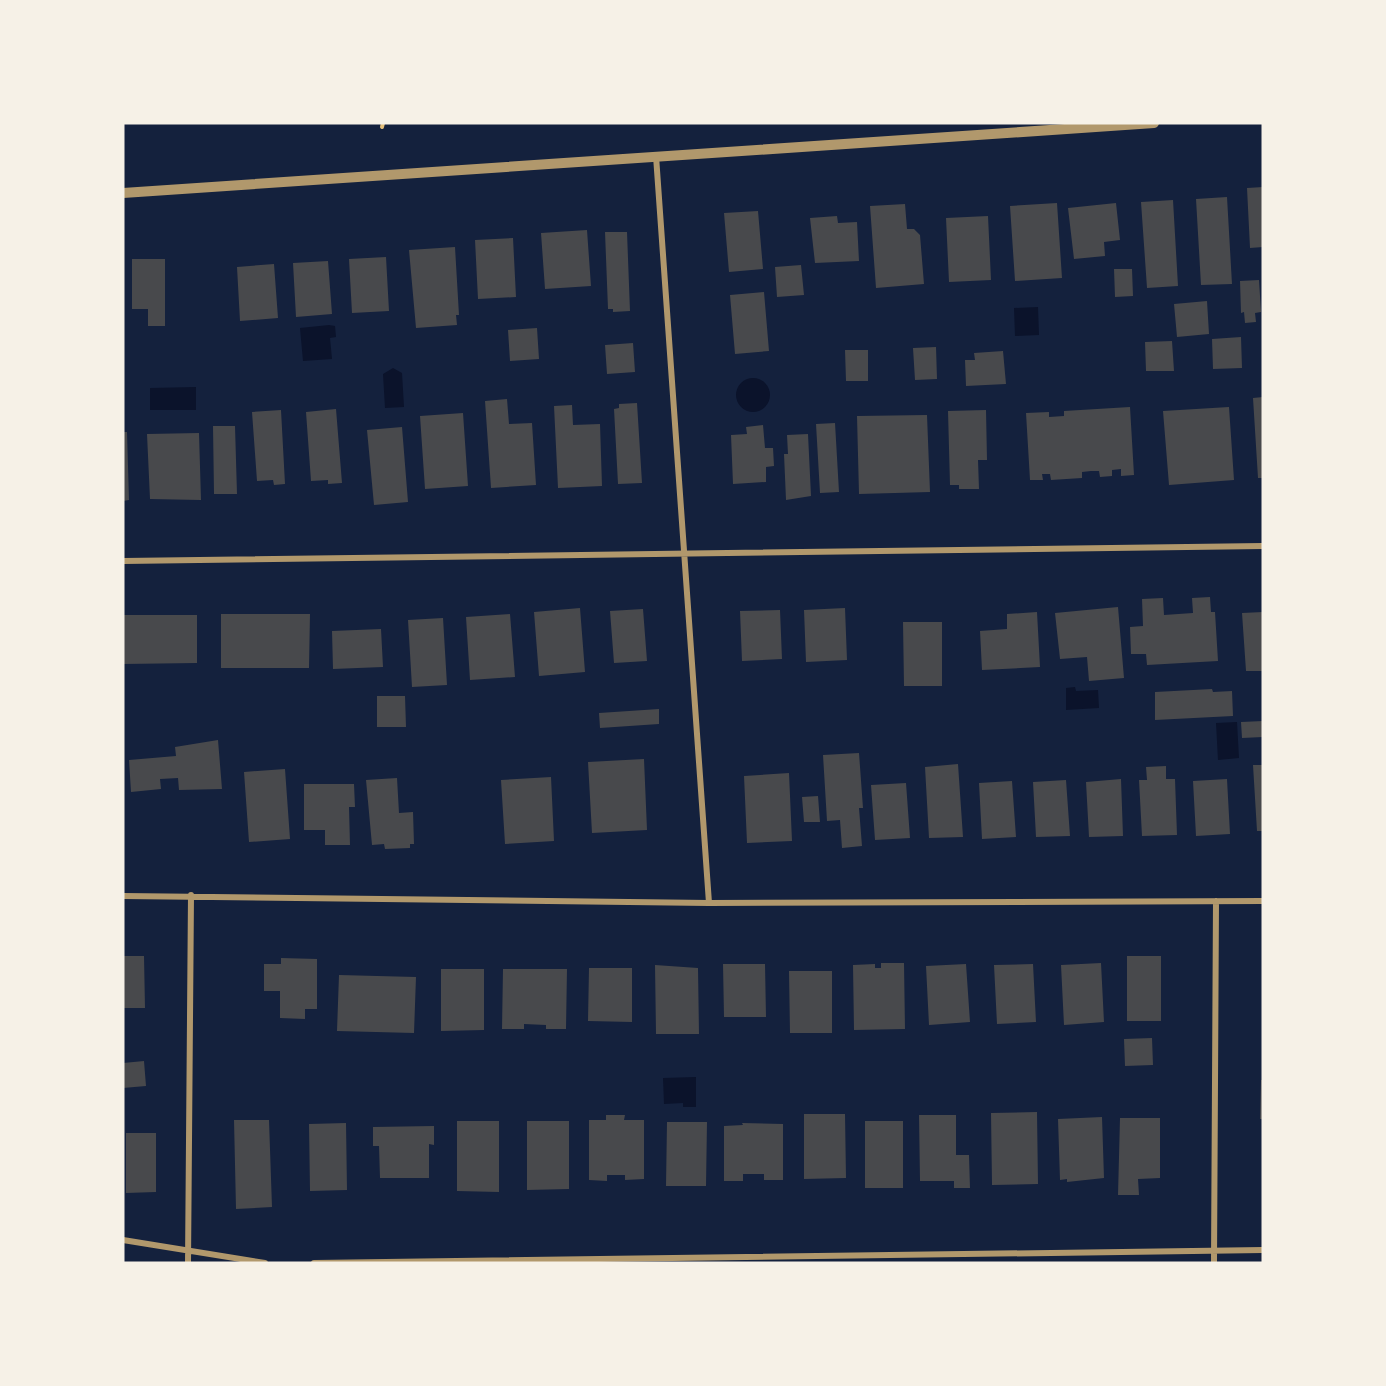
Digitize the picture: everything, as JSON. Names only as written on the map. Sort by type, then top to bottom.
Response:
[{"type":"street","points":[[123,193],[1155,123]]},
{"type":"street","points":[[656,156],[682,552],[709,903]]},
{"type":"street","points":[[123,561],[1263,546]]},
{"type":"street","points":[[188,1263],[191,895]]},
{"type":"street","points":[[123,896],[191,895],[709,903],[1263,901]]},
{"type":"street","points":[[1214,1263],[1216,901]]},
{"type":"street","points":[[123,1240],[265,1263]]},
{"type":"street","points":[[314,1263],[1263,1250]]},
{"type":"water","points":[[1038,307],[1039,335],[1015,336],[1014,308]]},
{"type":"water","points":[[335,326],[336,337],[330,338],[332,359],[303,361],[300,328]]},
{"type":"water","points":[[393,368],[402,373],[404,407],[385,408],[383,374]]},
{"type":"water","points":[[753,378],[765,383],[770,395],[765,407],[753,412],[741,407],[736,395],[741,383]]},
{"type":"water","points":[[196,387],[196,410],[150,410],[150,388]]},
{"type":"water","points":[[1075,687],[1076,691],[1098,690],[1099,708],[1066,710],[1066,688]]},
{"type":"water","points":[[1237,722],[1239,758],[1218,760],[1216,723]]},
{"type":"water","points":[[696,1077],[696,1107],[683,1107],[683,1103],[664,1104],[663,1078]]},
{"type":"building","points":[[1263,187],[1263,247],[1250,248],[1247,188]]},
{"type":"building","points":[[1227,197],[1232,284],[1201,285],[1196,199]]},
{"type":"building","points":[[1173,200],[1178,286],[1147,288],[1141,202]]},
{"type":"building","points":[[1057,203],[1062,278],[1015,281],[1010,206]]},
{"type":"building","points":[[1116,203],[1120,240],[1104,242],[1105,256],[1074,259],[1068,208]]},
{"type":"building","points":[[905,204],[907,229],[914,229],[920,235],[924,284],[876,288],[870,206]]},
{"type":"building","points":[[758,211],[763,269],[729,272],[724,213]]},
{"type":"building","points":[[837,216],[838,223],[857,222],[859,261],[815,263],[810,218]]},
{"type":"building","points":[[988,216],[991,280],[949,282],[946,218]]},
{"type":"building","points":[[587,230],[591,286],[545,289],[541,233]]},
{"type":"building","points":[[605,232],[627,232],[630,311],[613,312],[613,309],[608,309]]},
{"type":"building","points":[[513,238],[516,297],[478,299],[475,240]]},
{"type":"building","points":[[455,247],[459,315],[456,315],[457,325],[416,328],[409,250]]},
{"type":"building","points":[[386,257],[389,311],[352,313],[349,259]]},
{"type":"building","points":[[132,259],[165,259],[165,326],[148,326],[148,309],[132,309]]},
{"type":"building","points":[[328,261],[332,314],[296,317],[293,263]]},
{"type":"building","points":[[274,264],[278,318],[240,321],[237,267]]},
{"type":"building","points":[[801,265],[804,295],[777,297],[775,267]]},
{"type":"building","points":[[1114,269],[1132,269],[1133,296],[1115,297]]},
{"type":"building","points":[[1259,280],[1261,312],[1255,313],[1256,322],[1245,323],[1244,312],[1241,313],[1240,281]]},
{"type":"building","points":[[764,292],[769,351],[735,354],[730,295]]},
{"type":"building","points":[[1207,301],[1209,334],[1177,337],[1174,304]]},
{"type":"building","points":[[537,328],[539,359],[510,361],[508,330]]},
{"type":"building","points":[[1241,337],[1242,368],[1213,369],[1212,339]]},
{"type":"building","points":[[1172,341],[1174,371],[1146,371],[1145,342]]},
{"type":"building","points":[[633,343],[635,372],[607,374],[605,345]]},
{"type":"building","points":[[936,347],[937,379],[915,380],[913,348]]},
{"type":"building","points":[[845,350],[868,350],[868,381],[846,381]]},
{"type":"building","points":[[1003,351],[1006,384],[966,386],[965,360],[975,360],[974,353]]},
{"type":"building","points":[[1263,397],[1263,478],[1258,478],[1253,398]]},
{"type":"building","points":[[507,399],[509,424],[532,423],[536,485],[491,488],[485,401]]},
{"type":"building","points":[[637,403],[642,483],[618,484],[614,409],[619,408],[619,404]]},
{"type":"building","points":[[572,405],[573,425],[600,424],[602,486],[558,488],[554,406]]},
{"type":"building","points":[[1130,407],[1134,475],[1121,476],[1121,469],[1112,470],[1112,476],[1100,477],[1099,471],[1091,471],[1082,472],[1082,478],[1051,480],[1050,474],[1042,474],[1043,480],[1030,480],[1026,413],[1049,412],[1049,417],[1064,416],[1064,411]]},
{"type":"building","points":[[1229,407],[1234,480],[1169,485],[1163,411]]},
{"type":"building","points":[[336,409],[342,483],[328,484],[328,480],[311,481],[306,412]]},
{"type":"building","points":[[281,410],[285,484],[274,485],[273,480],[257,481],[252,412]]},
{"type":"building","points":[[986,410],[987,460],[978,460],[979,489],[959,489],[959,485],[950,485],[948,411]]},
{"type":"building","points":[[463,413],[468,486],[425,489],[420,416]]},
{"type":"building","points":[[927,415],[930,492],[859,494],[857,416]]},
{"type":"building","points":[[835,423],[839,492],[820,493],[816,424]]},
{"type":"building","points":[[763,425],[765,448],[773,448],[774,466],[766,467],[766,482],[733,484],[731,435],[747,434],[746,427]]},
{"type":"building","points":[[213,426],[235,426],[237,494],[214,494]]},
{"type":"building","points":[[402,427],[408,502],[374,505],[367,430]]},
{"type":"building","points":[[123,432],[127,432],[129,500],[123,501]]},
{"type":"building","points":[[199,433],[201,500],[150,499],[147,434]]},
{"type":"building","points":[[808,434],[811,496],[786,500],[784,454],[788,454],[787,435]]},
{"type":"building","points":[[1210,597],[1211,612],[1215,612],[1218,661],[1147,665],[1146,654],[1131,654],[1130,627],[1143,626],[1142,599],[1163,598],[1164,615],[1193,613],[1192,598]]},
{"type":"building","points":[[1118,607],[1124,678],[1089,681],[1087,657],[1060,659],[1055,613]]},
{"type":"building","points":[[580,608],[585,672],[539,676],[534,612]]},
{"type":"building","points":[[845,608],[847,660],[806,662],[804,610]]},
{"type":"building","points":[[643,609],[647,661],[614,663],[610,611]]},
{"type":"building","points":[[780,610],[782,659],[742,661],[740,611]]},
{"type":"building","points":[[1037,612],[1040,667],[982,670],[980,631],[1007,629],[1007,614]]},
{"type":"building","points":[[1263,612],[1263,671],[1246,671],[1242,613]]},
{"type":"building","points":[[221,614],[310,614],[309,668],[221,668]]},
{"type":"building","points":[[510,614],[515,677],[470,680],[466,617]]},
{"type":"building","points":[[123,615],[197,615],[197,663],[123,664]]},
{"type":"building","points":[[443,618],[447,685],[412,687],[408,620]]},
{"type":"building","points":[[903,622],[942,622],[942,686],[904,686]]},
{"type":"building","points":[[381,629],[383,667],[333,669],[332,631]]},
{"type":"building","points":[[1212,689],[1213,692],[1232,691],[1233,716],[1155,720],[1155,692]]},
{"type":"building","points":[[377,696],[405,696],[406,727],[377,727]]},
{"type":"building","points":[[659,709],[659,724],[600,728],[599,713]]},
{"type":"building","points":[[1263,721],[1263,737],[1242,738],[1241,722]]},
{"type":"building","points":[[218,740],[222,789],[179,790],[178,778],[160,779],[161,789],[131,792],[129,760],[176,756],[175,747]]},
{"type":"building","points":[[859,753],[863,808],[859,808],[862,846],[842,848],[840,820],[827,821],[823,755]]},
{"type":"building","points":[[644,759],[647,830],[592,833],[588,762]]},
{"type":"building","points":[[958,764],[963,837],[929,838],[925,767]]},
{"type":"building","points":[[1253,765],[1263,765],[1263,831],[1257,831]]},
{"type":"building","points":[[1166,766],[1166,779],[1175,779],[1177,835],[1142,836],[1139,780],[1147,780],[1146,767]]},
{"type":"building","points":[[285,769],[290,839],[249,842],[244,772]]},
{"type":"building","points":[[789,773],[792,841],[747,843],[744,776]]},
{"type":"building","points":[[551,777],[554,841],[505,844],[501,780]]},
{"type":"building","points":[[397,778],[399,813],[413,812],[414,844],[410,844],[410,848],[385,849],[384,844],[372,845],[366,780]]},
{"type":"building","points":[[1121,779],[1123,836],[1089,837],[1086,782]]},
{"type":"building","points":[[1227,779],[1230,834],[1196,836],[1193,781]]},
{"type":"building","points":[[1066,780],[1070,836],[1036,837],[1033,782]]},
{"type":"building","points":[[1012,781],[1016,837],[982,839],[979,783]]},
{"type":"building","points":[[906,783],[910,838],[875,840],[871,785]]},
{"type":"building","points":[[304,784],[354,784],[355,807],[349,807],[350,845],[325,845],[325,830],[304,830]]},
{"type":"building","points":[[818,796],[820,822],[804,822],[802,797]]},
{"type":"building","points":[[123,956],[144,956],[145,1008],[123,1008]]},
{"type":"building","points":[[1127,956],[1161,956],[1161,1021],[1127,1021]]},
{"type":"building","points":[[281,958],[317,959],[317,1009],[305,1009],[305,1019],[280,1018],[280,991],[264,991],[264,964],[281,964]]},
{"type":"building","points":[[881,963],[904,963],[905,1029],[854,1030],[853,965],[875,964],[875,968],[881,968]]},
{"type":"building","points":[[1101,963],[1104,1022],[1064,1025],[1061,965]]},
{"type":"building","points":[[723,964],[765,964],[766,1017],[724,1017]]},
{"type":"building","points":[[966,964],[970,1022],[929,1025],[926,966]]},
{"type":"building","points":[[1033,964],[1036,1022],[997,1024],[994,965]]},
{"type":"building","points":[[655,965],[698,968],[699,1034],[656,1034]]},
{"type":"building","points":[[589,968],[632,968],[632,1022],[588,1021]]},
{"type":"building","points":[[441,969],[484,969],[484,1030],[441,1031]]},
{"type":"building","points":[[503,969],[567,969],[566,1029],[546,1029],[546,1025],[524,1024],[524,1029],[502,1029]]},
{"type":"building","points":[[789,971],[832,971],[832,1033],[790,1033]]},
{"type":"building","points":[[339,975],[416,977],[414,1033],[337,1031]]},
{"type":"building","points":[[1152,1038],[1153,1065],[1125,1066],[1124,1039]]},
{"type":"building","points":[[144,1061],[146,1086],[123,1088],[123,1063]]},
{"type":"building","points":[[1261,1080],[1263,1080],[1263,1119],[1260,1119]]},
{"type":"building","points":[[1037,1112],[1038,1184],[992,1185],[991,1113]]},
{"type":"building","points":[[804,1114],[845,1114],[846,1178],[804,1179]]},
{"type":"building","points":[[606,1115],[625,1115],[624,1120],[644,1120],[644,1179],[625,1180],[625,1175],[607,1175],[607,1181],[589,1180],[589,1120],[606,1120]]},
{"type":"building","points":[[919,1115],[956,1115],[956,1155],[969,1155],[970,1188],[954,1188],[954,1181],[920,1181]]},
{"type":"building","points":[[1102,1117],[1104,1178],[1067,1182],[1067,1179],[1060,1180],[1058,1119]]},
{"type":"building","points":[[1120,1118],[1160,1118],[1160,1178],[1138,1179],[1139,1195],[1118,1195]]},
{"type":"building","points":[[234,1120],[269,1120],[272,1207],[236,1209]]},
{"type":"building","points":[[457,1121],[499,1121],[499,1192],[457,1191]]},
{"type":"building","points":[[527,1121],[569,1121],[569,1189],[527,1190]]},
{"type":"building","points":[[865,1121],[903,1121],[903,1188],[865,1188]]},
{"type":"building","points":[[667,1122],[707,1122],[706,1186],[666,1186]]},
{"type":"building","points":[[346,1123],[347,1190],[310,1191],[309,1124]]},
{"type":"building","points":[[742,1123],[783,1124],[783,1180],[764,1180],[764,1174],[743,1174],[743,1181],[724,1181],[724,1126],[743,1125]]},
{"type":"building","points":[[434,1126],[434,1145],[429,1144],[429,1178],[380,1178],[379,1146],[373,1146],[373,1127]]},
{"type":"building","points":[[126,1133],[156,1133],[156,1192],[126,1193]]}]
